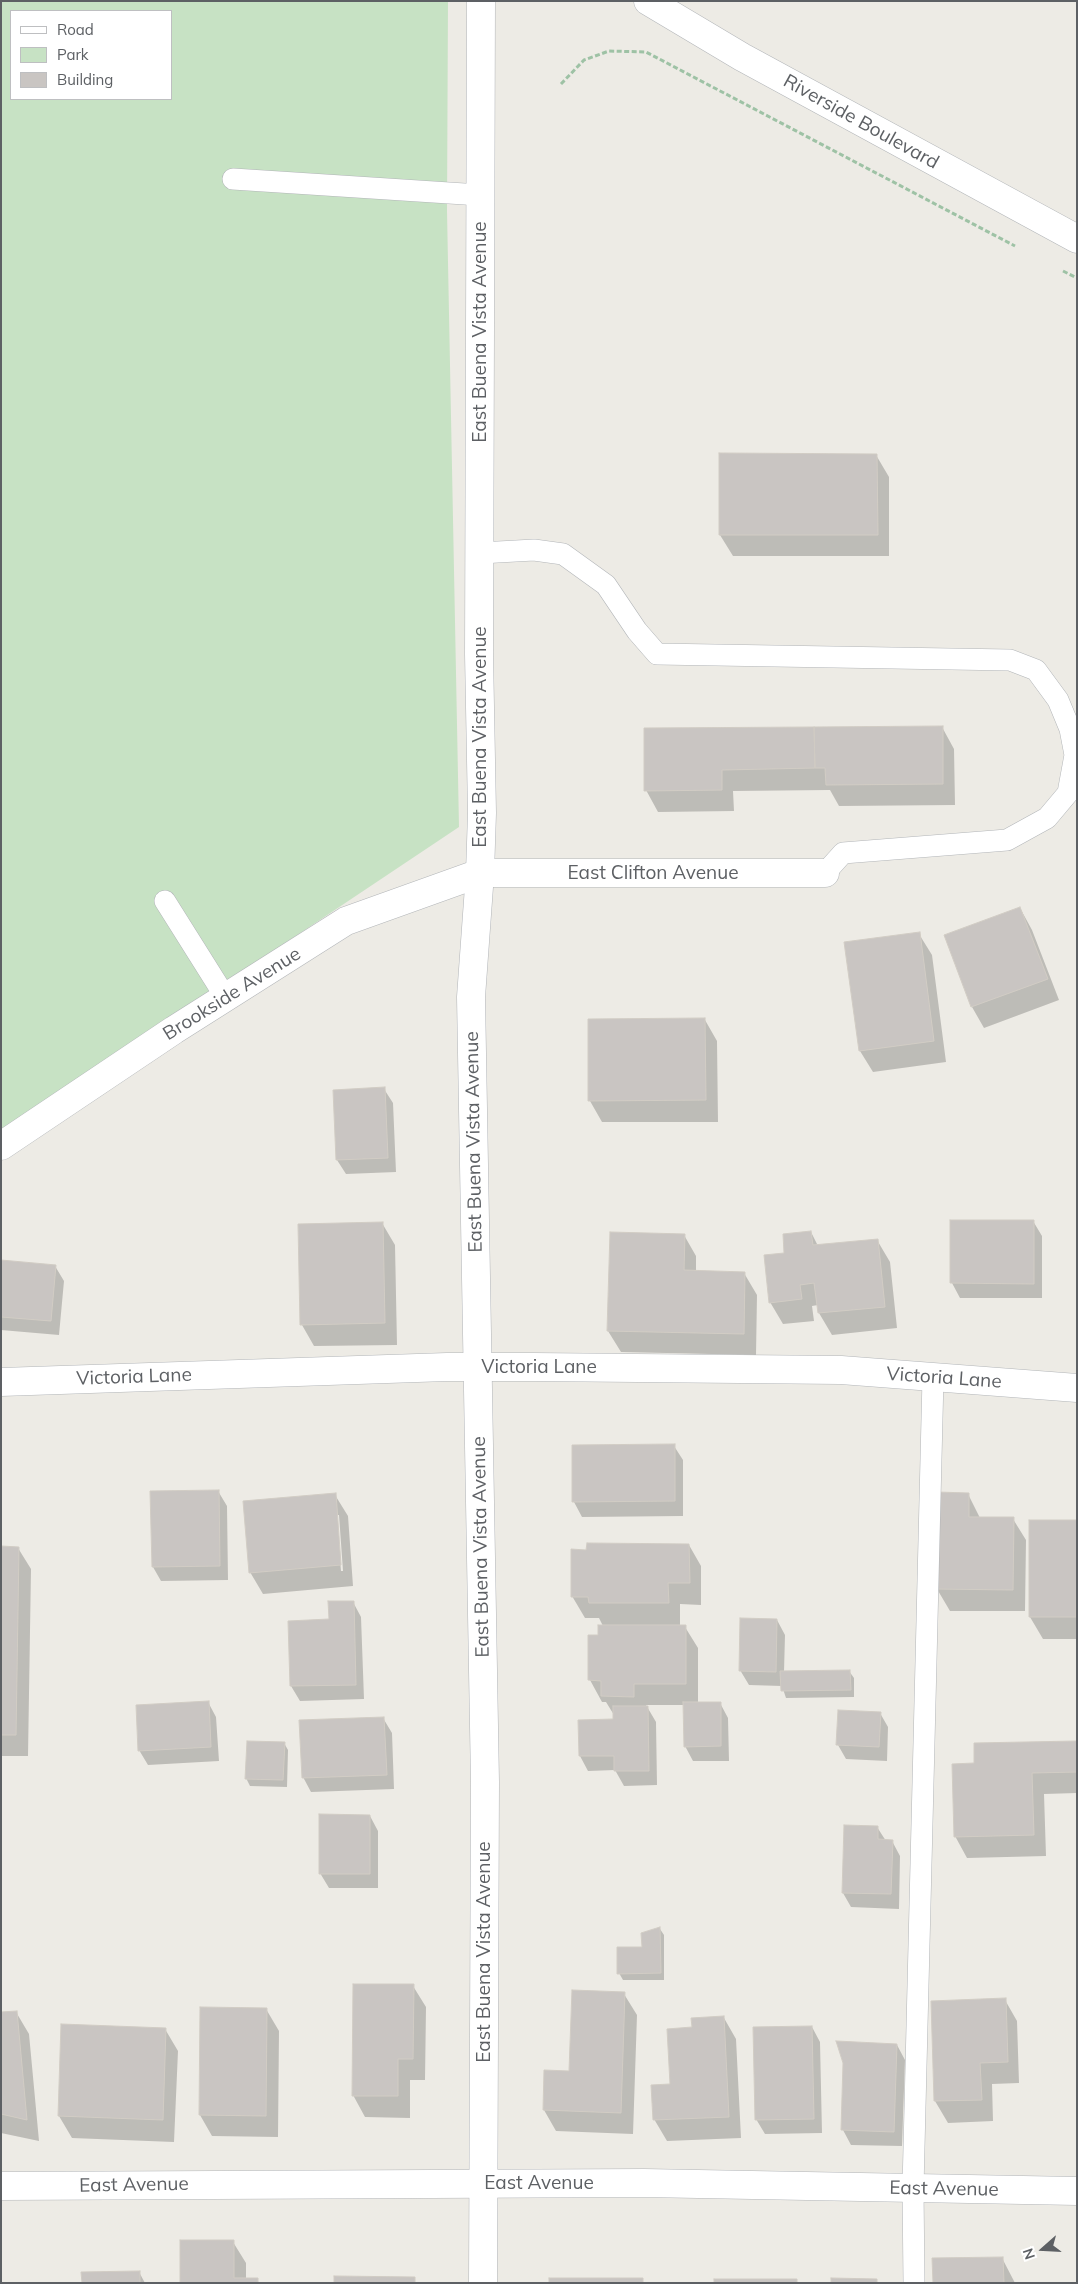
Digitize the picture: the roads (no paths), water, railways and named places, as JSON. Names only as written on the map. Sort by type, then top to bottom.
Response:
[{"type":"street","name":"East Buena Vista Avenue","points":[[481,1],[480,553],[482,813],[480,874],[471,997],[485,1782],[483,2283]]},
{"type":"street","name":"Riverside Boulevard","points":[[648,1],[742,58],[1077,240]]},
{"type":"street","name":"East Clifton Avenue","points":[[480,874],[825,873]]},
{"type":"street","name":"Brookside Avenue","points":[[1,1146],[346,921],[480,874]]},
{"type":"street","name":"Victoria Lane","points":[[1,1382],[478,1367],[840,1370],[1077,1388]]},
{"type":"street","name":"East Avenue","points":[[1,2186],[644,2183],[1077,2191]]},
{"type":"lane","points":[[233,180],[480,195]]},
{"type":"lane","points":[[480,553],[534,550],[563,554],[606,585],[637,631],[657,654],[1010,660],[1036,670],[1058,700],[1070,729],[1075,755],[1068,792],[1047,818],[1007,840],[843,853],[825,873]]},
{"type":"lane","points":[[164,900],[226,998]]},
{"type":"lane","points":[[914,2283],[913,2188],[933,1378]]}]
